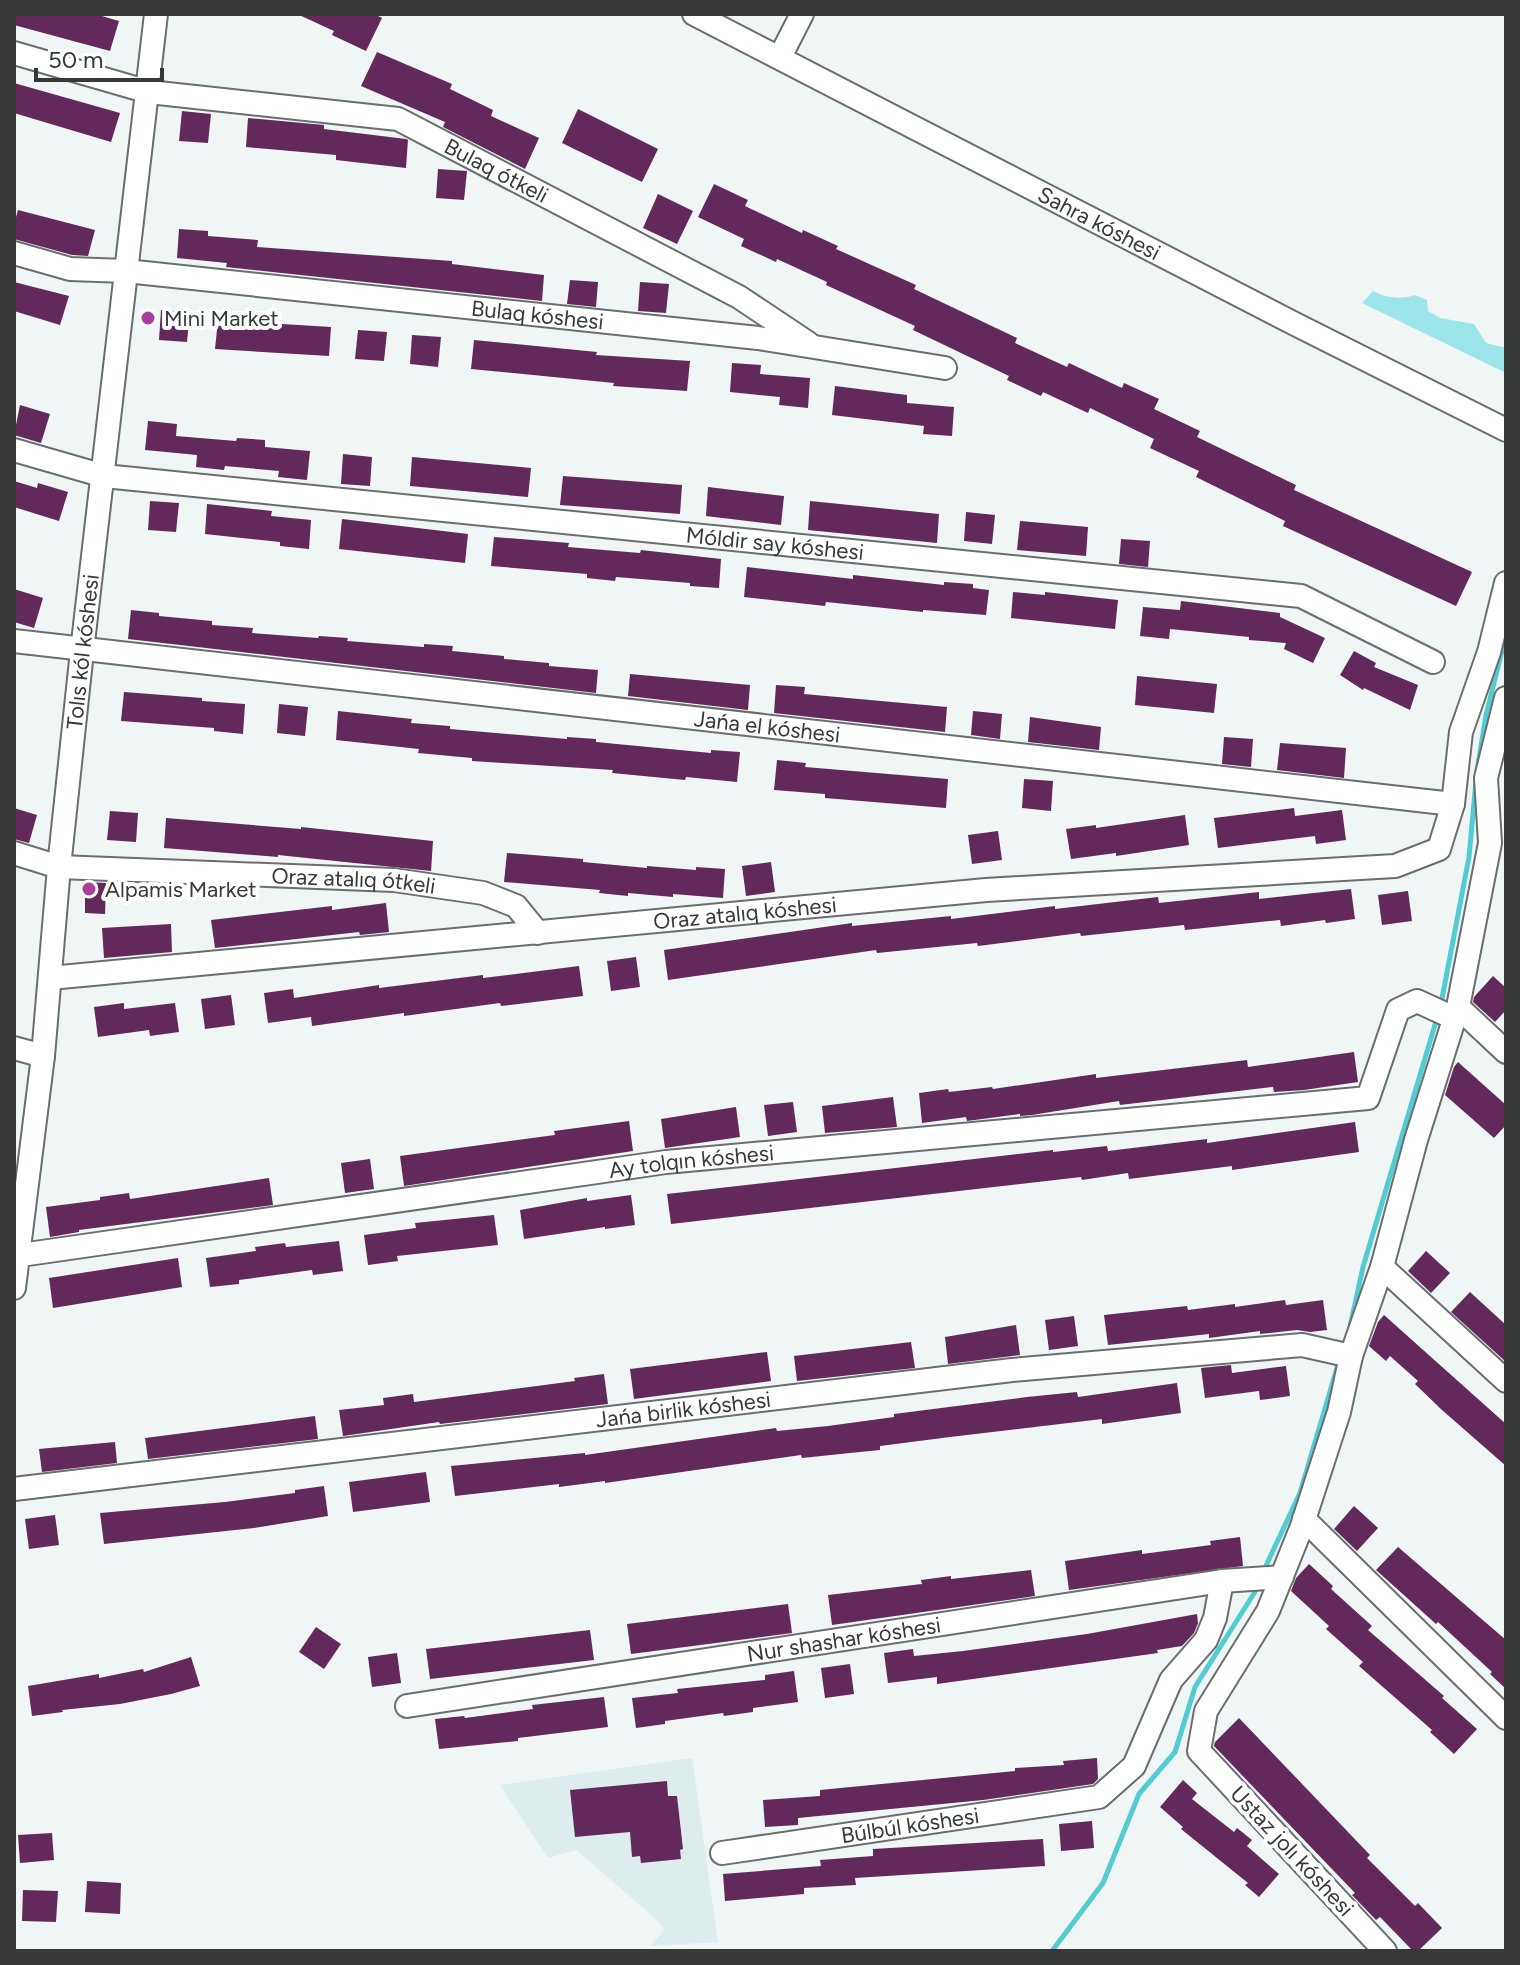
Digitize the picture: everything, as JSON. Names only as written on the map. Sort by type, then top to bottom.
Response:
[{"type":"street","name":"Tolıs kól kóshesi","points":[[14,1288],[43,1056],[82,651],[156,14]]},
{"type":"street","name":"Sahra kóshesi","points":[[694,14],[1506,430]]},
{"type":"street","points":[[780,57],[802,14]]},
{"type":"street","name":"Bulaq ótkeli","points":[[14,53],[149,92],[398,119],[739,297],[814,347]]},
{"type":"street","name":"Bulaq kóshesi","points":[[14,253],[70,269],[126,271],[758,338],[945,368]]},
{"type":"street","name":"Móldir say kóshesi","points":[[14,450],[104,476],[1301,596],[1433,662]]},
{"type":"street","points":[[1453,804],[1461,732],[1489,652],[1506,583]]},
{"type":"street","name":"Jańa el kóshesi","points":[[14,641],[1453,804]]},
{"type":"street","points":[[1282,1577],[1339,1412],[1351,1356],[1382,1267],[1416,1140],[1456,1012],[1490,843],[1486,778],[1503,723],[1506,698]]},
{"type":"street","name":"Oraz atalıq kóshesi","points":[[50,978],[986,890],[1395,866],[1439,849],[1453,804]]},
{"type":"street","name":"Oraz atalıq ótkeli","points":[[14,853],[59,867],[394,880],[483,893],[516,906],[538,933]]},
{"type":"street","name":"Ay tolqın kóshesi","points":[[16,1256],[666,1162],[1368,1098],[1398,1010],[1417,1001],[1456,1012]]},
{"type":"street","points":[[1456,1012],[1506,1052]]},
{"type":"street","points":[[14,1048],[43,1056]]},
{"type":"street","points":[[1382,1267],[1506,1381]]},
{"type":"street","name":"Jańa birlik kóshesi","points":[[14,1489],[1012,1370],[1302,1345],[1351,1356]]},
{"type":"street","points":[[1304,1519],[1506,1718]]},
{"type":"street","name":"Nur shashar kóshesi","points":[[407,1706],[1222,1581],[1282,1577]]},
{"type":"street","name":"Ustaz jolı kóshesi","points":[[1282,1577],[1268,1611],[1206,1711],[1199,1751],[1385,1951]]},
{"type":"street","name":"Búlbúl kóshesi","points":[[722,1853],[1099,1797],[1134,1766],[1171,1680],[1206,1640],[1215,1618],[1222,1581]]},
{"type":"shaded area","points":[[1373,291],[1394,298],[1415,295],[1427,300],[1428,311],[1440,318],[1474,324],[1486,343],[1506,348],[1506,373],[1362,303]]},
{"type":"shaded area","points":[[692,1758],[718,1942],[650,1946],[664,1930],[655,1918],[576,1850],[548,1858],[500,1785]]},
{"type":"building","points":[[14,14],[95,14],[119,21],[110,51],[14,25]]},
{"type":"building","points":[[297,14],[374,14],[382,18],[366,51],[332,35],[334,31]]},
{"type":"building","points":[[377,52],[452,84],[450,89],[493,110],[491,116],[539,138],[525,169],[443,127],[445,122],[361,86]]},
{"type":"building","points":[[14,83],[120,113],[111,142],[14,113]]},
{"type":"building","points":[[578,109],[658,149],[642,182],[562,143]]},
{"type":"building","points":[[182,111],[211,114],[208,143],[179,141]]},
{"type":"building","points":[[248,118],[324,125],[324,129],[406,139],[406,168],[336,160],[336,155],[246,147]]},
{"type":"building","points":[[438,169],[467,171],[464,200],[436,198]]},
{"type":"building","points":[[714,184],[748,200],[745,206],[838,246],[836,249],[916,285],[914,289],[1017,338],[1015,343],[1067,367],[1069,363],[1122,388],[1124,383],[1159,399],[1154,409],[1200,431],[1197,437],[1296,485],[1294,490],[1472,572],[1456,606],[1283,526],[1285,521],[1196,477],[1199,471],[1150,448],[1154,439],[1090,408],[1088,413],[1043,392],[1041,396],[1007,380],[1009,376],[913,330],[915,326],[826,285],[827,282],[741,246],[744,239],[698,217]]},
{"type":"building","points":[[658,194],[693,211],[677,244],[643,228]]},
{"type":"building","points":[[18,210],[95,230],[88,256],[72,255],[14,239]]},
{"type":"building","points":[[179,229],[208,231],[208,236],[258,240],[257,247],[452,261],[452,264],[544,275],[542,301],[226,267],[227,263],[177,258]]},
{"type":"building","points":[[570,280],[598,282],[596,307],[567,304]]},
{"type":"building","points":[[14,282],[69,296],[60,325],[14,311]]},
{"type":"building","points":[[640,282],[669,284],[666,313],[638,311]]},
{"type":"building","points":[[161,310],[190,312],[187,342],[159,340]]},
{"type":"building","points":[[218,320],[331,327],[329,356],[215,349]]},
{"type":"building","points":[[358,330],[387,332],[384,361],[355,359]]},
{"type":"building","points":[[412,335],[441,337],[438,367],[410,364]]},
{"type":"building","points":[[474,340],[597,352],[596,355],[690,361],[687,391],[613,386],[614,383],[471,369]]},
{"type":"building","points":[[732,363],[761,365],[760,374],[810,378],[808,408],[779,405],[780,397],[730,392]]},
{"type":"building","points":[[835,386],[907,395],[907,403],[954,407],[952,436],[923,434],[924,426],[832,415]]},
{"type":"building","points":[[20,405],[50,414],[41,443],[14,435]]},
{"type":"building","points":[[148,421],[177,424],[176,436],[265,440],[265,447],[310,451],[307,480],[278,477],[279,471],[196,467],[197,455],[145,450]]},
{"type":"building","points":[[343,454],[372,457],[370,486],[341,484]]},
{"type":"building","points":[[412,457],[531,468],[528,497],[410,486]]},
{"type":"building","points":[[563,476],[682,485],[680,514],[560,505]]},
{"type":"building","points":[[14,481],[37,488],[38,483],[68,492],[59,521],[14,507]]},
{"type":"building","points":[[708,487],[784,496],[781,525],[706,516]]},
{"type":"building","points":[[150,501],[179,503],[176,532],[148,530]]},
{"type":"building","points":[[810,501],[939,514],[937,543],[808,530]]},
{"type":"building","points":[[207,504],[272,511],[271,516],[311,520],[309,549],[280,546],[280,542],[205,534]]},
{"type":"building","points":[[966,512],[995,515],[992,544],[964,541]]},
{"type":"building","points":[[342,519],[468,534],[465,563],[339,549]]},
{"type":"building","points":[[1020,521],[1088,527],[1086,556],[1017,550]]},
{"type":"building","points":[[494,537],[569,543],[568,547],[640,553],[641,550],[721,559],[719,588],[616,577],[615,581],[587,578],[587,574],[491,566]]},
{"type":"building","points":[[1121,539],[1150,541],[1148,567],[1119,564]]},
{"type":"building","points":[[747,567],[853,579],[853,575],[944,585],[944,582],[973,584],[973,588],[989,590],[986,615],[826,602],[825,606],[744,597]]},
{"type":"building","points":[[14,589],[43,598],[34,628],[14,622]]},
{"type":"building","points":[[1013,592],[1045,595],[1045,592],[1118,600],[1115,629],[1011,618]]},
{"type":"building","points":[[1181,601],[1280,613],[1280,617],[1325,638],[1313,663],[1284,649],[1286,643],[1249,640],[1249,637],[1170,629],[1169,639],[1140,636],[1143,607],[1180,610]]},
{"type":"building","points":[[131,610],[212,621],[212,625],[253,628],[252,633],[348,638],[347,641],[424,647],[424,644],[453,646],[452,651],[598,670],[596,693],[128,639]]},
{"type":"building","points":[[1354,651],[1376,663],[1374,667],[1418,685],[1410,710],[1363,690],[1340,675]]},
{"type":"building","points":[[630,674],[750,685],[748,710],[628,696]]},
{"type":"building","points":[[1137,676],[1217,684],[1214,713],[1135,705]]},
{"type":"building","points":[[776,685],[805,687],[804,694],[947,707],[945,732],[774,713]]},
{"type":"building","points":[[124,692],[245,704],[243,734],[214,731],[214,728],[121,721]]},
{"type":"building","points":[[279,704],[308,707],[305,736],[277,733]]},
{"type":"building","points":[[338,711],[412,719],[411,723],[450,726],[450,729],[596,739],[596,742],[711,753],[711,750],[740,752],[737,782],[472,761],[472,758],[418,753],[419,749],[336,740]]},
{"type":"building","points":[[973,711],[1002,714],[1000,739],[971,735]]},
{"type":"building","points":[[1030,717],[1101,727],[1099,750],[1028,742]]},
{"type":"building","points":[[1224,737],[1253,739],[1251,767],[1222,764]]},
{"type":"building","points":[[1280,743],[1346,748],[1344,778],[1277,770]]},
{"type":"building","points":[[777,760],[806,763],[805,767],[948,779],[946,808],[825,798],[825,794],[774,790]]},
{"type":"building","points":[[1024,779],[1053,781],[1051,811],[1022,808]]},
{"type":"building","points":[[14,808],[37,815],[29,843],[14,839]]},
{"type":"building","points":[[1294,808],[1295,816],[1342,810],[1346,840],[1316,844],[1315,836],[1218,848],[1214,818]]},
{"type":"building","points":[[110,811],[138,813],[136,842],[107,840]]},
{"type":"building","points":[[1185,815],[1189,845],[1071,859],[1066,829],[1096,825],[1096,828]]},
{"type":"building","points":[[166,818],[301,827],[433,841],[431,871],[278,855],[164,848]]},
{"type":"building","points":[[998,831],[1002,860],[972,864],[968,835]]},
{"type":"building","points":[[507,853],[647,868],[725,869],[723,898],[628,893],[628,896],[599,893],[600,890],[504,882]]},
{"type":"building","points":[[771,862],[775,892],[746,896],[742,866]]},
{"type":"building","points":[[85,882],[106,883],[105,914],[85,913]]},
{"type":"building","points":[[1351,889],[1355,919],[1326,923],[1325,920],[1281,926],[1280,920],[1185,930],[1184,925],[1081,936],[1080,933],[978,946],[977,943],[877,953],[876,950],[668,980],[664,950],[852,923],[852,926],[951,916],[951,919],[1158,897],[1159,903],[1259,892],[1259,899]]},
{"type":"building","points":[[1408,891],[1412,921],[1382,925],[1378,895]]},
{"type":"building","points":[[386,903],[389,932],[360,935],[359,932],[215,948],[211,920]]},
{"type":"building","points":[[171,924],[172,952],[104,958],[102,928]]},
{"type":"building","points":[[636,957],[640,987],[611,991],[607,961]]},
{"type":"building","points":[[579,966],[583,996],[404,1016],[404,1013],[312,1026],[311,1017],[268,1023],[264,993],[293,989],[294,998],[379,985],[379,988]]},
{"type":"building","points":[[1493,976],[1506,988],[1506,1010],[1495,1022],[1473,1002]]},
{"type":"building","points":[[231,995],[235,1025],[205,1029],[201,999]]},
{"type":"building","points":[[124,1003],[124,1009],[175,1003],[179,1032],[150,1036],[149,1030],[98,1037],[94,1007]]},
{"type":"building","points":[[1354,1052],[1358,1082],[1274,1092],[1273,1087],[1120,1105],[1119,1101],[1032,1115],[967,1121],[966,1117],[922,1123],[919,1093],[948,1089],[949,1092],[993,1089],[1096,1074],[1096,1078],[1247,1060],[1248,1067]]},
{"type":"building","points":[[1458,1062],[1506,1105],[1506,1125],[1494,1138],[1445,1095]]},
{"type":"building","points":[[893,1097],[897,1127],[825,1133],[822,1106]]},
{"type":"building","points":[[793,1102],[797,1132],[768,1136],[764,1105]]},
{"type":"building","points":[[736,1107],[740,1137],[665,1148],[661,1119]]},
{"type":"building","points":[[629,1121],[633,1151],[404,1186],[400,1156],[555,1135],[554,1131]]},
{"type":"building","points":[[1355,1122],[1359,1152],[1232,1170],[1232,1166],[1129,1179],[1128,1173],[1082,1180],[1081,1177],[671,1224],[667,1194],[1053,1150],[1107,1146],[1108,1151],[1207,1139],[1207,1143]]},
{"type":"building","points":[[370,1159],[374,1189],[345,1193],[341,1163]]},
{"type":"building","points":[[269,1178],[273,1205],[79,1230],[50,1237],[46,1207],[129,1193],[130,1199]]},
{"type":"building","points":[[631,1195],[635,1225],[524,1239],[520,1210],[587,1198],[587,1201]]},
{"type":"building","points":[[494,1215],[498,1245],[397,1256],[398,1261],[368,1265],[364,1235],[416,1228],[415,1223]]},
{"type":"building","points":[[339,1241],[343,1271],[313,1275],[312,1270],[210,1287],[206,1258],[256,1251],[255,1247],[285,1243],[286,1247]]},
{"type":"building","points":[[1426,1251],[1450,1273],[1431,1293],[1408,1271]]},
{"type":"building","points":[[178,1258],[182,1287],[53,1308],[49,1278]]},
{"type":"building","points":[[1470,1292],[1506,1325],[1506,1362],[1451,1312]]},
{"type":"building","points":[[1285,1300],[1286,1305],[1323,1300],[1327,1330],[1260,1334],[1260,1331],[1209,1338],[1209,1334],[1108,1345],[1104,1315],[1187,1306],[1188,1310],[1235,1304],[1235,1307]]},
{"type":"building","points":[[1384,1315],[1506,1424],[1506,1466],[1442,1410],[1415,1384],[1418,1381],[1390,1356],[1386,1361],[1369,1346]]},
{"type":"building","points":[[1074,1316],[1078,1346],[1049,1350],[1045,1320]]},
{"type":"building","points":[[1016,1325],[1020,1355],[948,1364],[945,1337]]},
{"type":"building","points":[[911,1342],[915,1368],[797,1381],[794,1356]]},
{"type":"building","points":[[767,1352],[771,1381],[634,1399],[630,1369]]},
{"type":"building","points":[[1231,1365],[1232,1373],[1286,1366],[1290,1396],[1260,1400],[1259,1391],[1205,1398],[1201,1368]]},
{"type":"building","points":[[604,1374],[608,1404],[343,1436],[339,1410],[384,1405],[383,1398],[413,1394],[414,1402],[575,1381],[574,1378]]},
{"type":"building","points":[[1177,1383],[1181,1413],[1102,1424],[1102,1419],[950,1437],[880,1446],[880,1450],[802,1458],[801,1455],[605,1483],[559,1487],[559,1484],[455,1496],[451,1466],[585,1455],[776,1428],[777,1431],[828,1426],[1027,1397],[1077,1392],[1078,1397]]},
{"type":"building","points":[[315,1416],[318,1439],[148,1459],[145,1438]]},
{"type":"building","points":[[115,1442],[117,1463],[42,1472],[39,1449]]},
{"type":"building","points":[[426,1472],[430,1502],[353,1512],[349,1482]]},
{"type":"building","points":[[324,1486],[328,1516],[254,1528],[104,1544],[100,1513],[225,1502]]},
{"type":"building","points":[[1354,1506],[1378,1528],[1357,1551],[1334,1529]]},
{"type":"building","points":[[55,1515],[59,1545],[29,1549],[25,1519]]},
{"type":"building","points":[[1240,1537],[1243,1566],[1069,1590],[1065,1561],[1142,1550],[1142,1554],[1211,1545],[1210,1541]]},
{"type":"building","points":[[1398,1547],[1506,1640],[1506,1689],[1438,1622],[1436,1624],[1376,1570]]},
{"type":"building","points":[[1309,1564],[1372,1626],[1368,1630],[1477,1729],[1454,1754],[1430,1732],[1432,1730],[1359,1666],[1363,1662],[1326,1629],[1329,1626],[1291,1591],[1296,1578]]},
{"type":"building","points":[[1031,1570],[1035,1596],[832,1625],[828,1595],[922,1584],[921,1580],[951,1576],[951,1579]]},
{"type":"building","points":[[788,1604],[792,1633],[631,1654],[627,1624]]},
{"type":"building","points":[[1197,1614],[1194,1633],[1182,1646],[1157,1650],[1158,1653],[937,1684],[937,1677],[888,1683],[884,1653],[913,1649],[914,1656],[963,1651],[1087,1634]]},
{"type":"building","points":[[316,1627],[341,1644],[324,1669],[299,1652]]},
{"type":"building","points":[[590,1630],[594,1660],[430,1679],[426,1649]]},
{"type":"building","points":[[397,1653],[401,1683],[372,1687],[368,1657]]},
{"type":"building","points":[[191,1657],[200,1686],[120,1704],[32,1716],[28,1686],[99,1674],[99,1678],[143,1669],[144,1672]]},
{"type":"building","points":[[850,1664],[854,1694],[825,1698],[821,1668]]},
{"type":"building","points":[[794,1671],[798,1702],[753,1708],[753,1712],[724,1716],[723,1713],[636,1728],[632,1698],[678,1693],[677,1689],[765,1680],[765,1675]]},
{"type":"building","points":[[604,1697],[608,1727],[439,1749],[435,1719],[465,1718],[533,1709],[532,1705]]},
{"type":"building","points":[[1239,1718],[1370,1855],[1367,1858],[1442,1928],[1418,1951],[1413,1951],[1380,1917],[1376,1920],[1352,1895],[1355,1893],[1214,1746]]},
{"type":"building","points":[[1097,1758],[1098,1779],[1093,1784],[983,1800],[798,1818],[798,1825],[765,1827],[763,1800],[820,1796],[820,1790],[1015,1771],[1015,1768],[1064,1765],[1063,1761]]},
{"type":"building","points":[[1183,1780],[1197,1793],[1192,1799],[1234,1832],[1237,1828],[1252,1840],[1247,1846],[1279,1874],[1259,1897],[1245,1885],[1248,1883],[1181,1829],[1183,1827],[1160,1807]]},
{"type":"building","points":[[667,1781],[668,1796],[677,1796],[683,1849],[680,1850],[681,1859],[641,1863],[640,1856],[632,1857],[630,1832],[575,1837],[570,1790]]},
{"type":"building","points":[[1092,1821],[1094,1848],[1061,1851],[1059,1824]]},
{"type":"building","points":[[52,1833],[54,1860],[20,1863],[18,1835]]},
{"type":"building","points":[[1043,1839],[1045,1866],[855,1878],[856,1885],[804,1888],[804,1894],[725,1901],[723,1874],[821,1866],[820,1860],[873,1856],[873,1849]]},
{"type":"building","points":[[87,1881],[121,1883],[120,1914],[85,1912]]},
{"type":"building","points":[[23,1890],[58,1891],[56,1922],[22,1921]]},
{"type":"waterway","points":[[1477,771],[1486,715],[1506,635]]},
{"type":"waterway","points":[[1441,1004],[1469,857],[1476,781]]},
{"type":"waterway","points":[[1350,1327],[1363,1267],[1437,1018]]},
{"type":"waterway","points":[[1264,1570],[1300,1493],[1337,1368]]},
{"type":"waterway","points":[[1052,1951],[1103,1883],[1139,1794],[1175,1752],[1195,1687],[1258,1587]]},
{"type":"place","name":"Mini Market","points":[[148,318]]},
{"type":"place","name":"Alpamis Market","points":[[89,889]]}]
